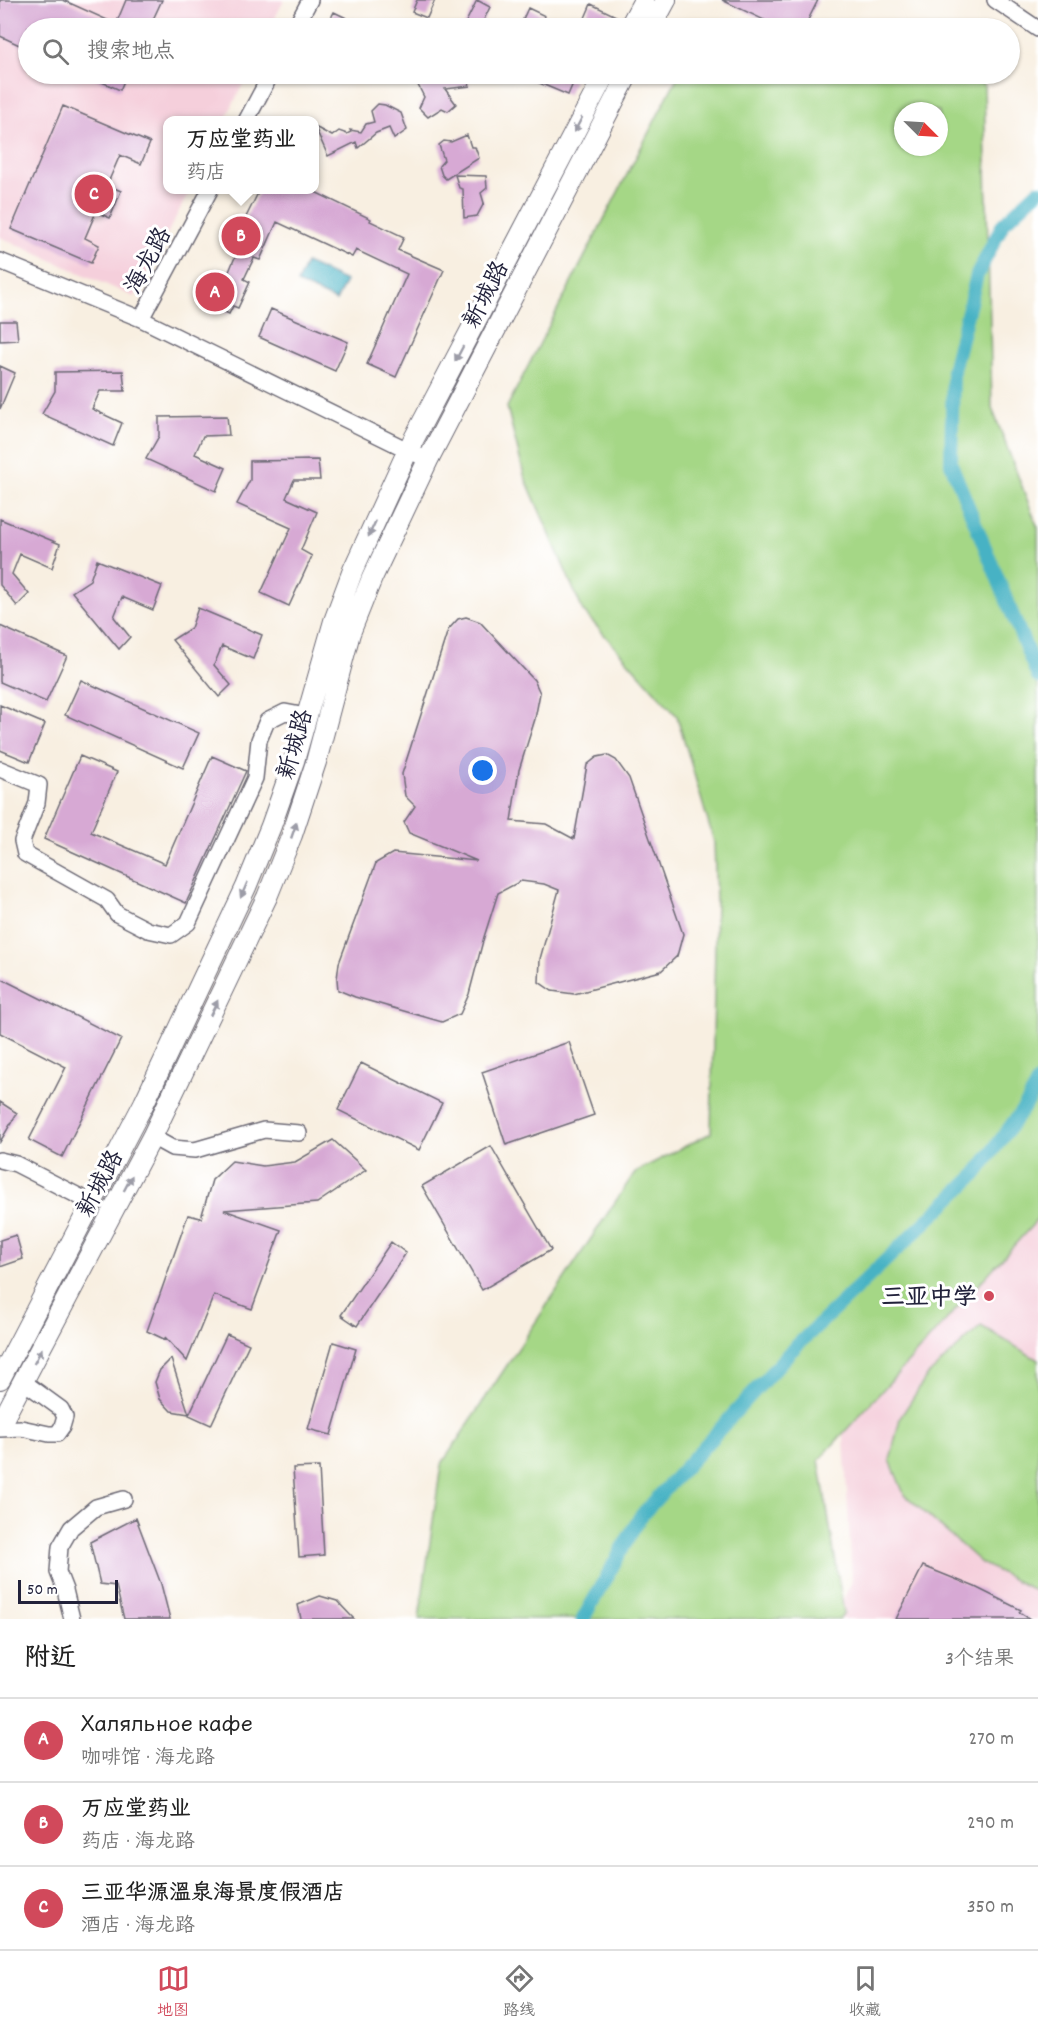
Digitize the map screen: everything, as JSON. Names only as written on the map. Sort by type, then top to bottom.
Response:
[{"type":"main road","points":[[634,18],[644,0]]},
{"type":"main road","points":[[656,18],[666,0]]},
{"type":"main road","name":"新城路","points":[[0,1379],[144,1103],[246,887],[294,761],[334,621],[349,580],[408,450],[600,84]]},
{"type":"main road","name":"新城路","points":[[0,1427],[152,1137],[271,886],[292,835],[316,762],[350,633],[372,578],[428,460],[623,84]]},
{"type":"street","points":[[300,18],[310,0]]},
{"type":"street","points":[[994,0],[1038,29]]},
{"type":"street","points":[[248,116],[266,84]]},
{"type":"street","name":"海龙路","points":[[141,319],[207,194]]},
{"type":"street","points":[[0,261],[141,319],[428,460]]},
{"type":"street","points":[[0,768],[39,785],[37,803],[22,841],[25,854],[107,900],[117,914],[148,930],[171,935],[188,923],[255,778],[259,740],[267,721],[285,712],[306,716]]},
{"type":"street","points":[[152,1137],[172,1148],[195,1150],[264,1130],[299,1133]]},
{"type":"street","points":[[0,1160],[16,1164],[92,1203]]},
{"type":"street","points":[[0,1427],[21,1428],[49,1434],[57,1434],[62,1427],[65,1417],[61,1409],[24,1382]]},
{"type":"street","points":[[72,1619],[66,1590],[58,1572],[60,1547],[71,1528],[96,1507],[124,1499]]},
{"type":"shaded area","points":[[0,0],[284,0],[275,18],[18,18],[18,84],[243,84],[227,116],[163,116],[163,194],[188,194],[134,297],[0,237]]},
{"type":"shaded area","name":"三亚中学","points":[[1038,1188],[1038,1619],[834,1619],[852,1581],[842,1404]]},
{"type":"green space","points":[[674,84],[984,84],[992,408],[1038,528],[1038,1219],[819,1460],[844,1613],[840,1619],[419,1619],[441,1465],[635,1172],[711,1133],[716,900],[714,842],[677,716],[583,611],[524,475],[507,407]]},
{"type":"green space","points":[[981,1326],[1038,1360],[1038,1592],[981,1563],[904,1494],[890,1460],[900,1418],[927,1376]]},
{"type":"water","points":[[306,263],[346,281],[336,301],[297,283]]},
{"type":"building","points":[[0,0],[63,0],[103,18],[18,18],[18,44],[0,36]]},
{"type":"building","points":[[126,0],[162,0],[154,18],[118,18]]},
{"type":"building","points":[[417,0],[435,0],[427,18],[412,12]]},
{"type":"building","points":[[477,0],[490,7],[485,18],[468,18]]},
{"type":"building","points":[[722,0],[818,0],[809,18],[760,18]]},
{"type":"building","points":[[591,4],[616,16],[615,18],[585,18]]},
{"type":"building","points":[[528,8],[545,16],[544,18],[524,18]]},
{"type":"building","points":[[334,12],[346,18],[331,18]]},
{"type":"building","points":[[106,84],[123,84],[120,90]]},
{"type":"building","points":[[469,84],[470,86],[445,89],[456,104],[448,111],[442,108],[428,117],[419,108],[424,97],[418,85]]},
{"type":"building","points":[[542,84],[573,84],[568,95]]},
{"type":"building","points":[[378,104],[401,113],[407,130],[394,139],[389,128],[376,133],[358,148],[356,142],[328,156],[319,136],[319,129],[332,136],[339,131],[347,134],[351,132],[350,130],[361,132],[366,124],[374,122],[371,111]]},
{"type":"building","points":[[63,106],[150,143],[141,164],[120,155],[107,185],[121,191],[110,218],[96,212],[85,238],[99,245],[91,263],[11,229]]},
{"type":"building","points":[[467,135],[471,147],[475,147],[479,158],[446,179],[439,166],[444,160],[439,145],[444,141],[451,142]]},
{"type":"building","points":[[455,175],[486,176],[487,188],[481,193],[484,203],[477,216],[464,218],[463,189],[459,188]]},
{"type":"building","points":[[258,194],[319,194],[404,237],[398,250],[444,270],[396,377],[367,364],[407,274],[356,250],[352,257],[277,222],[260,260],[254,258],[244,279],[250,282],[238,308],[233,306],[229,314],[212,306],[215,299],[210,297],[222,271],[228,274],[238,250],[231,247]]},
{"type":"building","points":[[271,309],[348,342],[335,371],[259,337]]},
{"type":"building","points":[[0,321],[16,321],[18,340],[0,341]]},
{"type":"building","points":[[0,366],[15,373],[0,409]]},
{"type":"building","points":[[123,371],[125,391],[100,391],[92,409],[122,423],[113,446],[42,414],[55,391],[55,372]]},
{"type":"building","points":[[227,416],[229,435],[203,436],[195,454],[226,468],[216,491],[146,459],[159,436],[159,417]]},
{"type":"building","points":[[318,460],[320,480],[294,480],[286,498],[317,512],[301,550],[312,556],[289,606],[261,593],[291,528],[237,504],[250,480],[250,461]]},
{"type":"building","points":[[0,519],[60,544],[52,568],[20,554],[12,574],[29,594],[17,606],[0,585]]},
{"type":"building","points":[[97,560],[162,586],[153,610],[122,597],[114,617],[130,637],[119,649],[72,592],[90,580]]},
{"type":"building","points":[[198,608],[262,635],[253,659],[222,646],[214,665],[231,685],[219,697],[172,640],[191,628]]},
{"type":"building","points":[[466,617],[480,622],[534,680],[540,693],[535,719],[519,770],[511,821],[546,824],[574,839],[587,765],[597,757],[607,755],[616,760],[629,778],[683,934],[677,956],[661,971],[574,994],[552,991],[539,982],[540,959],[559,890],[544,884],[521,881],[498,893],[469,994],[460,1014],[442,1022],[355,997],[338,990],[337,979],[339,963],[376,863],[393,853],[477,861],[409,833],[404,822],[415,806],[405,796],[402,774],[448,630],[458,619]]},
{"type":"building","points":[[0,626],[67,656],[46,702],[0,682]]},
{"type":"building","points":[[81,680],[199,733],[183,768],[65,715]]},
{"type":"building","points":[[0,705],[45,724],[29,762],[0,750]]},
{"type":"building","points":[[80,756],[117,772],[91,832],[165,864],[212,756],[246,771],[186,903],[44,839]]},
{"type":"building","points":[[0,978],[121,1039],[62,1157],[29,1140],[66,1067],[0,1033]]},
{"type":"building","points":[[569,1042],[594,1115],[506,1145],[482,1072]]},
{"type":"building","points":[[361,1063],[442,1103],[419,1150],[338,1110]]},
{"type":"building","points":[[0,1102],[17,1113],[0,1142]]},
{"type":"building","points":[[333,1140],[366,1170],[317,1203],[224,1210],[281,1230],[252,1309],[214,1295],[187,1361],[165,1337],[166,1340],[147,1331],[188,1215],[201,1218],[212,1180],[232,1161],[263,1166],[295,1162]]},
{"type":"building","points":[[491,1146],[551,1250],[482,1290],[422,1186]]},
{"type":"building","points":[[16,1235],[23,1259],[0,1267],[0,1240]]},
{"type":"building","points":[[391,1242],[406,1253],[357,1326],[341,1315]]},
{"type":"building","points":[[227,1334],[249,1344],[211,1425],[189,1415]]},
{"type":"building","points":[[333,1342],[356,1349],[331,1435],[308,1429]]},
{"type":"building","points":[[171,1359],[189,1414],[171,1411],[160,1399],[155,1382],[160,1370]]},
{"type":"building","points":[[319,1467],[324,1555],[299,1557],[293,1468]]},
{"type":"building","points":[[136,1518],[161,1584],[170,1619],[124,1619],[116,1586],[100,1584],[90,1542]]},
{"type":"building","points":[[923,1566],[975,1587],[1021,1610],[1019,1612],[1030,1619],[896,1619]]},
{"type":"building","points":[[320,1596],[337,1601],[354,1619],[301,1619],[298,1605]]},
{"type":"waterway","points":[[1038,191],[1003,224],[977,275],[953,370],[951,464],[1038,677]]},
{"type":"waterway","points":[[583,1619],[640,1517],[790,1352],[976,1174],[1028,1102],[1038,1082]]},
{"type":"place","name":"三亚华源温泉海景度假酒店","points":[[94,194]]},
{"type":"place","name":"万应堂药业","points":[[241,236]]},
{"type":"place","name":"Халяльное кафе","points":[[215,292]]},
{"type":"place","name":"三亚中学","points":[[989,1296]]}]
